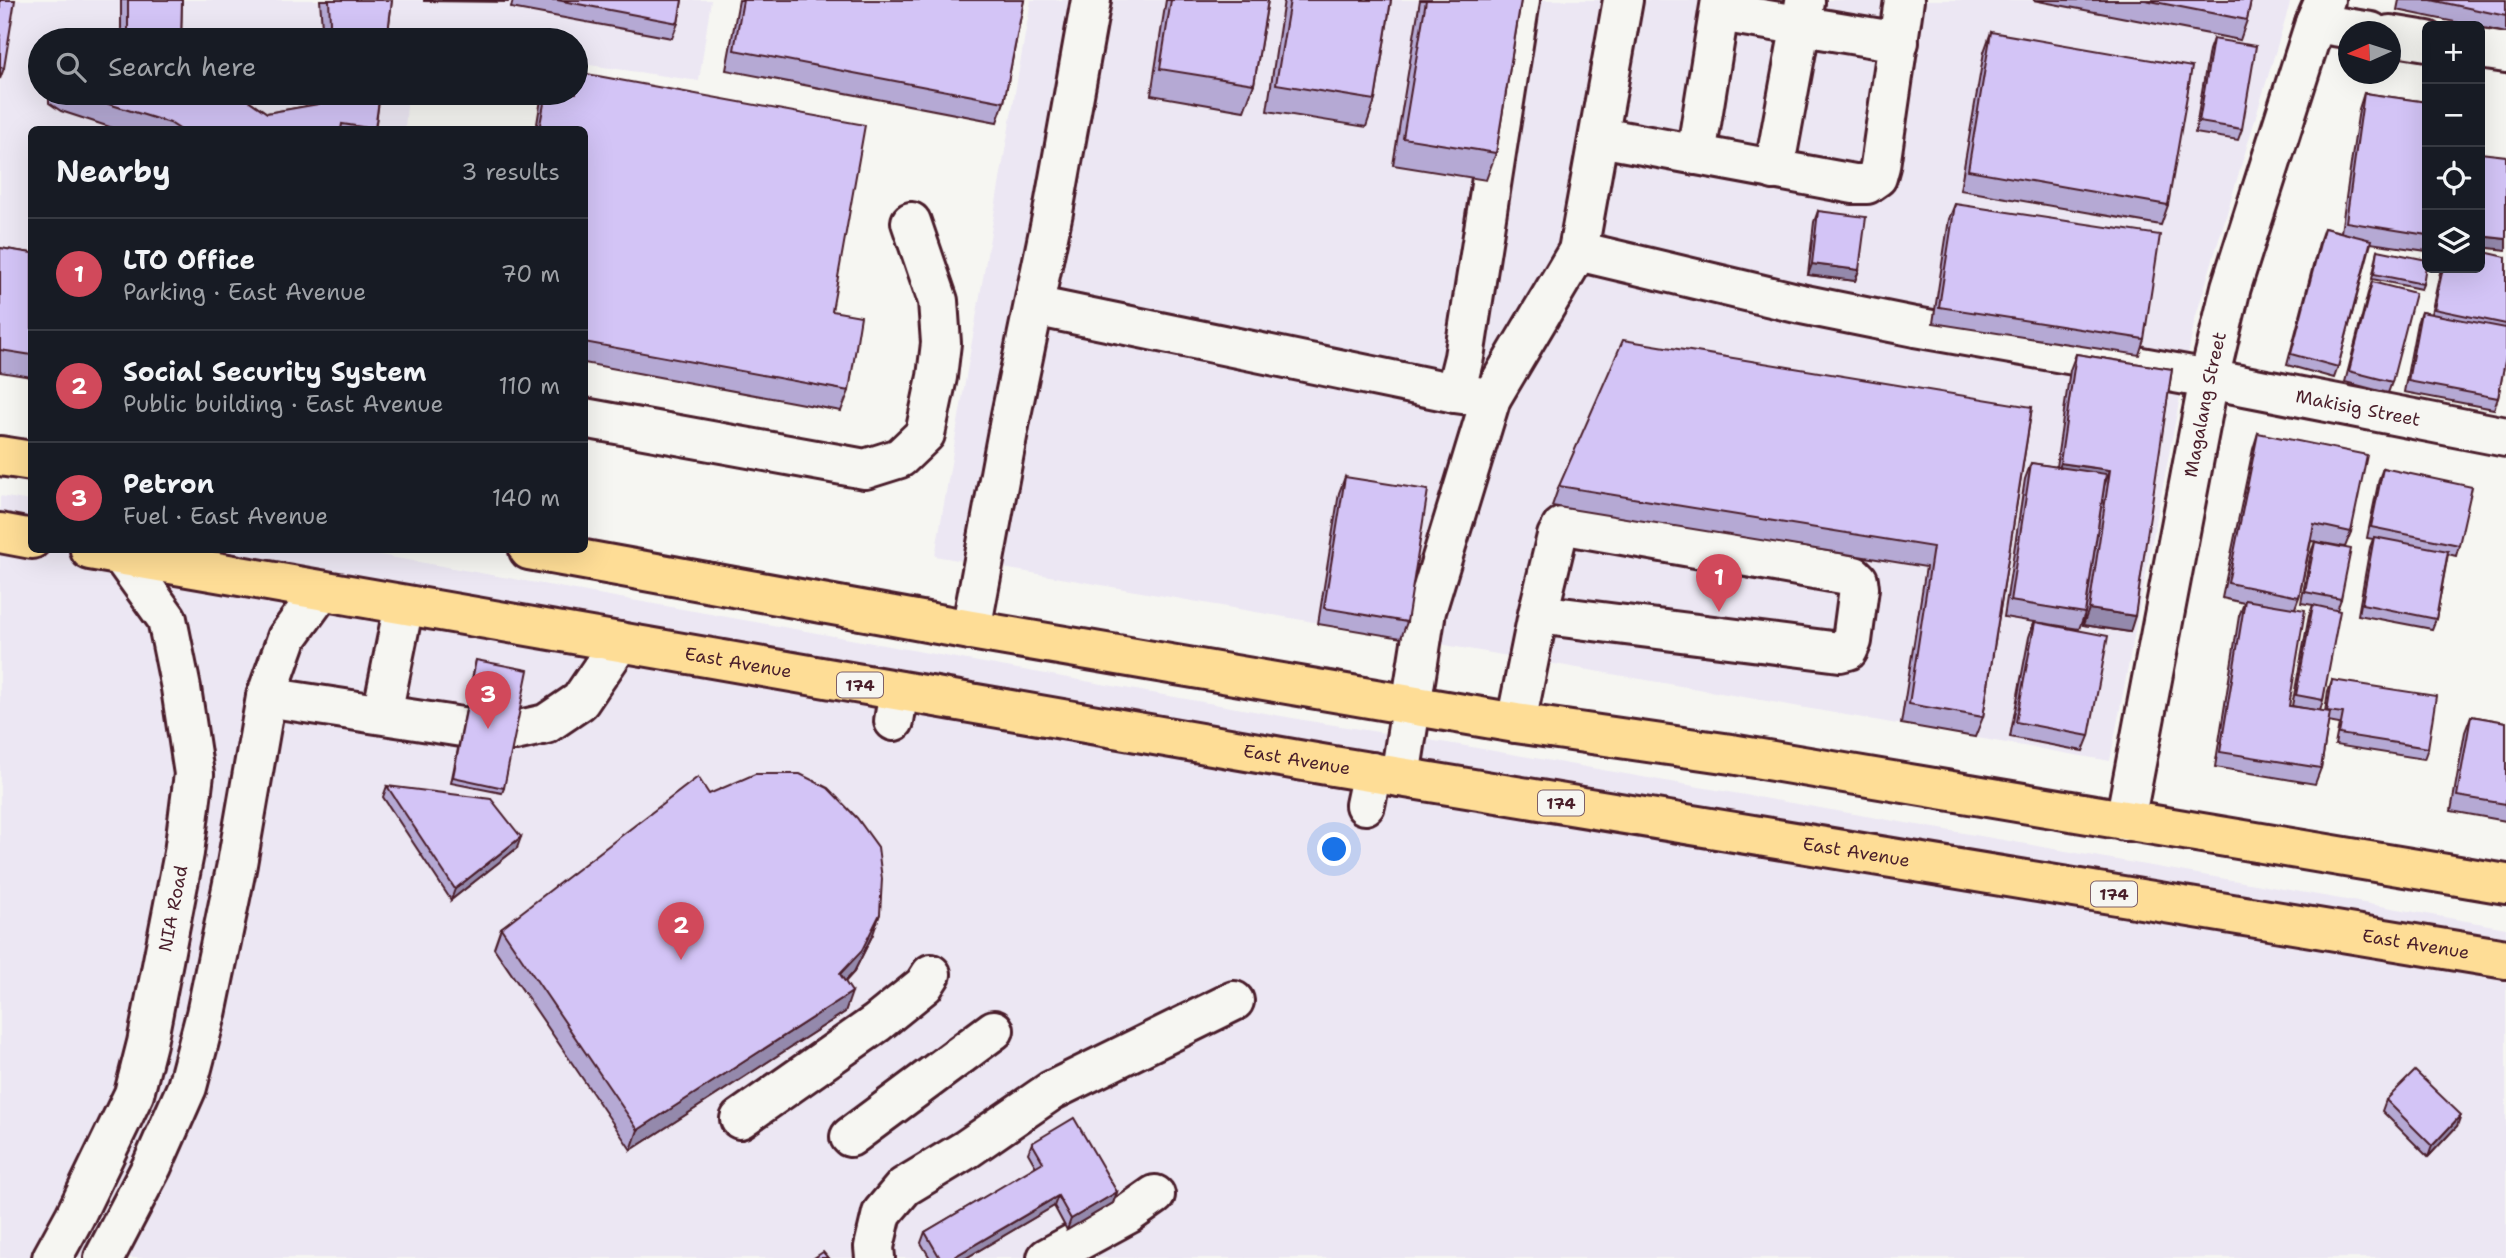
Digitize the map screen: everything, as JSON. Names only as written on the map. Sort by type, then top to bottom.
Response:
[{"type":"main road","points":[[0,456],[28,460]]},
{"type":"main road","points":[[0,533],[28,538]]},
{"type":"main road","name":"East Avenue","points":[[111,553],[620,642],[896,706],[2506,959]]},
{"type":"main road","points":[[546,553],[971,630],[1516,723],[1731,754],[2506,884]]},
{"type":"street","points":[[971,630],[1091,0]]},
{"type":"street","points":[[1473,395],[1464,357],[1520,0]]},
{"type":"street","points":[[1379,784],[1411,703],[1426,611],[1473,395],[1578,251],[1623,0]]},
{"type":"street","points":[[1600,137],[1774,170],[1867,184],[1877,177],[1904,0]]},
{"type":"street","points":[[1696,155],[1721,6],[1802,13],[1899,42]]},
{"type":"street","points":[[2320,11],[2344,21]]},
{"type":"street","name":"Magalang Street","points":[[2125,821],[2209,379],[2231,286],[2320,11]]},
{"type":"street","points":[[1774,170],[1802,13]]},
{"type":"street","points":[[2401,37],[2422,40]]},
{"type":"street","points":[[2485,50],[2506,53]]},
{"type":"street","points":[[588,419],[865,469],[900,458],[925,434],[941,343],[939,300],[911,222]]},
{"type":"street","name":"Makisig Street","points":[[1578,251],[1801,304],[1915,327],[2209,379],[2506,437]]},
{"type":"street","points":[[1034,306],[1473,395]]},
{"type":"street","points":[[1516,723],[1538,614],[1557,536],[1562,527],[1572,526],[1854,576],[1858,580],[1859,588],[1852,641],[1848,649],[1840,652],[1538,614]]},
{"type":"street","name":"NIA Road","points":[[52,1258],[109,1149],[134,1094],[147,1043],[184,853],[194,774],[167,619],[106,553]]},
{"type":"street","points":[[104,1258],[152,1166],[187,1087],[206,1014],[237,864],[266,697],[288,638],[321,591]]},
{"type":"street","points":[[382,714],[404,605]]},
{"type":"street","points":[[515,731],[546,724],[580,701],[620,642]]},
{"type":"street","points":[[266,697],[462,727]]},
{"type":"street","points":[[740,1119],[877,1023],[924,985],[931,974]]},
{"type":"street","points":[[875,1258],[874,1247],[882,1213],[904,1187],[967,1149],[1051,1091],[1234,1001]]},
{"type":"street","points":[[850,1137],[994,1030]]},
{"type":"street","points":[[109,1149],[152,1166]]},
{"type":"street","points":[[1047,1258],[1128,1214],[1155,1195]]},
{"type":"shaded area","points":[[13,0],[711,0],[699,81],[588,65],[588,28],[28,28],[28,105],[407,105],[405,126],[28,126],[28,270],[0,265],[0,75]]},
{"type":"shaded area","points":[[1031,0],[2291,0],[2195,319],[2110,761],[935,556]]},
{"type":"shaded area","points":[[0,496],[28,501],[28,553],[380,555],[1309,721],[2506,928],[2506,1258],[0,1258]]},
{"type":"building","points":[[0,0],[15,0],[4,68],[0,67]]},
{"type":"building","points":[[128,0],[182,0],[181,28],[128,28]]},
{"type":"building","points":[[329,0],[392,0],[388,28],[329,28]]},
{"type":"building","points":[[557,0],[682,0],[678,23]]},
{"type":"building","points":[[743,0],[1024,0],[1004,102],[734,50]]},
{"type":"building","points":[[1171,0],[1268,0],[1254,84],[1160,69]]},
{"type":"building","points":[[1290,0],[1391,0],[1375,100],[1276,84]]},
{"type":"building","points":[[1426,0],[1521,0],[1496,153],[1403,138]]},
{"type":"building","points":[[2145,0],[2251,0],[2247,20]]},
{"type":"building","points":[[2431,0],[2506,0],[2506,16]]},
{"type":"building","points":[[1991,32],[2192,67],[2168,205],[1968,170]]},
{"type":"building","points":[[2213,39],[2256,46],[2242,129],[2199,122]]},
{"type":"building","points":[[588,74],[865,125],[832,311],[861,316],[849,391],[588,343],[588,126],[540,126],[544,105],[588,105]]},
{"type":"building","points":[[2364,93],[2422,101],[2422,234],[2346,222]]},
{"type":"building","points":[[112,105],[255,105],[267,113],[313,105],[378,105],[375,126],[175,126]]},
{"type":"building","points":[[2485,154],[2506,156],[2506,239],[2485,237]]},
{"type":"building","points":[[1955,204],[2160,235],[2144,339],[1939,307]]},
{"type":"building","points":[[1818,211],[1866,217],[1859,270],[1812,264]]},
{"type":"building","points":[[2324,228],[2371,240],[2338,367],[2291,354]]},
{"type":"building","points":[[0,248],[28,252],[28,354],[0,350]]},
{"type":"building","points":[[2378,250],[2422,259],[2422,273],[2425,273],[2423,284],[2374,274]]},
{"type":"building","points":[[2485,252],[2506,257],[2506,324],[2434,309],[2442,273],[2485,273]]},
{"type":"building","points":[[2372,282],[2415,293],[2392,382],[2349,371]]},
{"type":"building","points":[[2421,312],[2506,328],[2506,356],[2498,398],[2408,381]]},
{"type":"building","points":[[1623,340],[2032,407],[1983,717],[1909,704],[1933,547],[1559,486]]},
{"type":"building","points":[[2076,354],[2172,369],[2135,616],[2089,609],[2110,470],[2060,463]]},
{"type":"building","points":[[2258,433],[2367,455],[2351,532],[2314,524],[2299,597],[2228,583]]},
{"type":"building","points":[[2031,463],[2106,474],[2085,613],[2010,601]]},
{"type":"building","points":[[2383,468],[2472,487],[2459,545],[2371,527]]},
{"type":"building","points":[[1345,477],[1428,490],[1407,622],[1324,608]]},
{"type":"building","points":[[2374,537],[2448,551],[2436,619],[2362,604]]},
{"type":"building","points":[[2315,542],[2351,549],[2341,599],[2305,592]]},
{"type":"building","points":[[2245,600],[2305,610],[2289,706],[2330,712],[2321,768],[2220,752]]},
{"type":"building","points":[[2313,605],[2340,611],[2323,700],[2296,695]]},
{"type":"building","points":[[2035,622],[2108,636],[2089,736],[2016,722]]},
{"type":"building","points":[[476,660],[528,670],[504,788],[453,777]]},
{"type":"building","points":[[2332,680],[2436,696],[2428,748],[2339,734],[2343,713],[2327,711]]},
{"type":"building","points":[[2471,716],[2506,722],[2506,804],[2457,796]]},
{"type":"building","points":[[755,774],[800,774],[828,788],[857,818],[878,847],[882,879],[880,914],[861,952],[840,974],[852,992],[638,1130],[501,928],[698,777],[709,794]]},
{"type":"building","points":[[387,786],[491,799],[521,837],[455,889]]},
{"type":"building","points":[[2415,1071],[2461,1115],[2432,1146],[2386,1100]]},
{"type":"building","points":[[1074,1118],[1117,1192],[1071,1219],[1058,1196],[952,1258],[940,1258],[925,1232],[1043,1162],[1032,1143]]},
{"type":"building","points":[[823,1252],[828,1258],[814,1258]]},
{"type":"place","name":"LTO Office","points":[[1719,612]]},
{"type":"place","name":"Petron","points":[[488,729]]},
{"type":"place","name":"Social Security System","points":[[681,960]]}]
